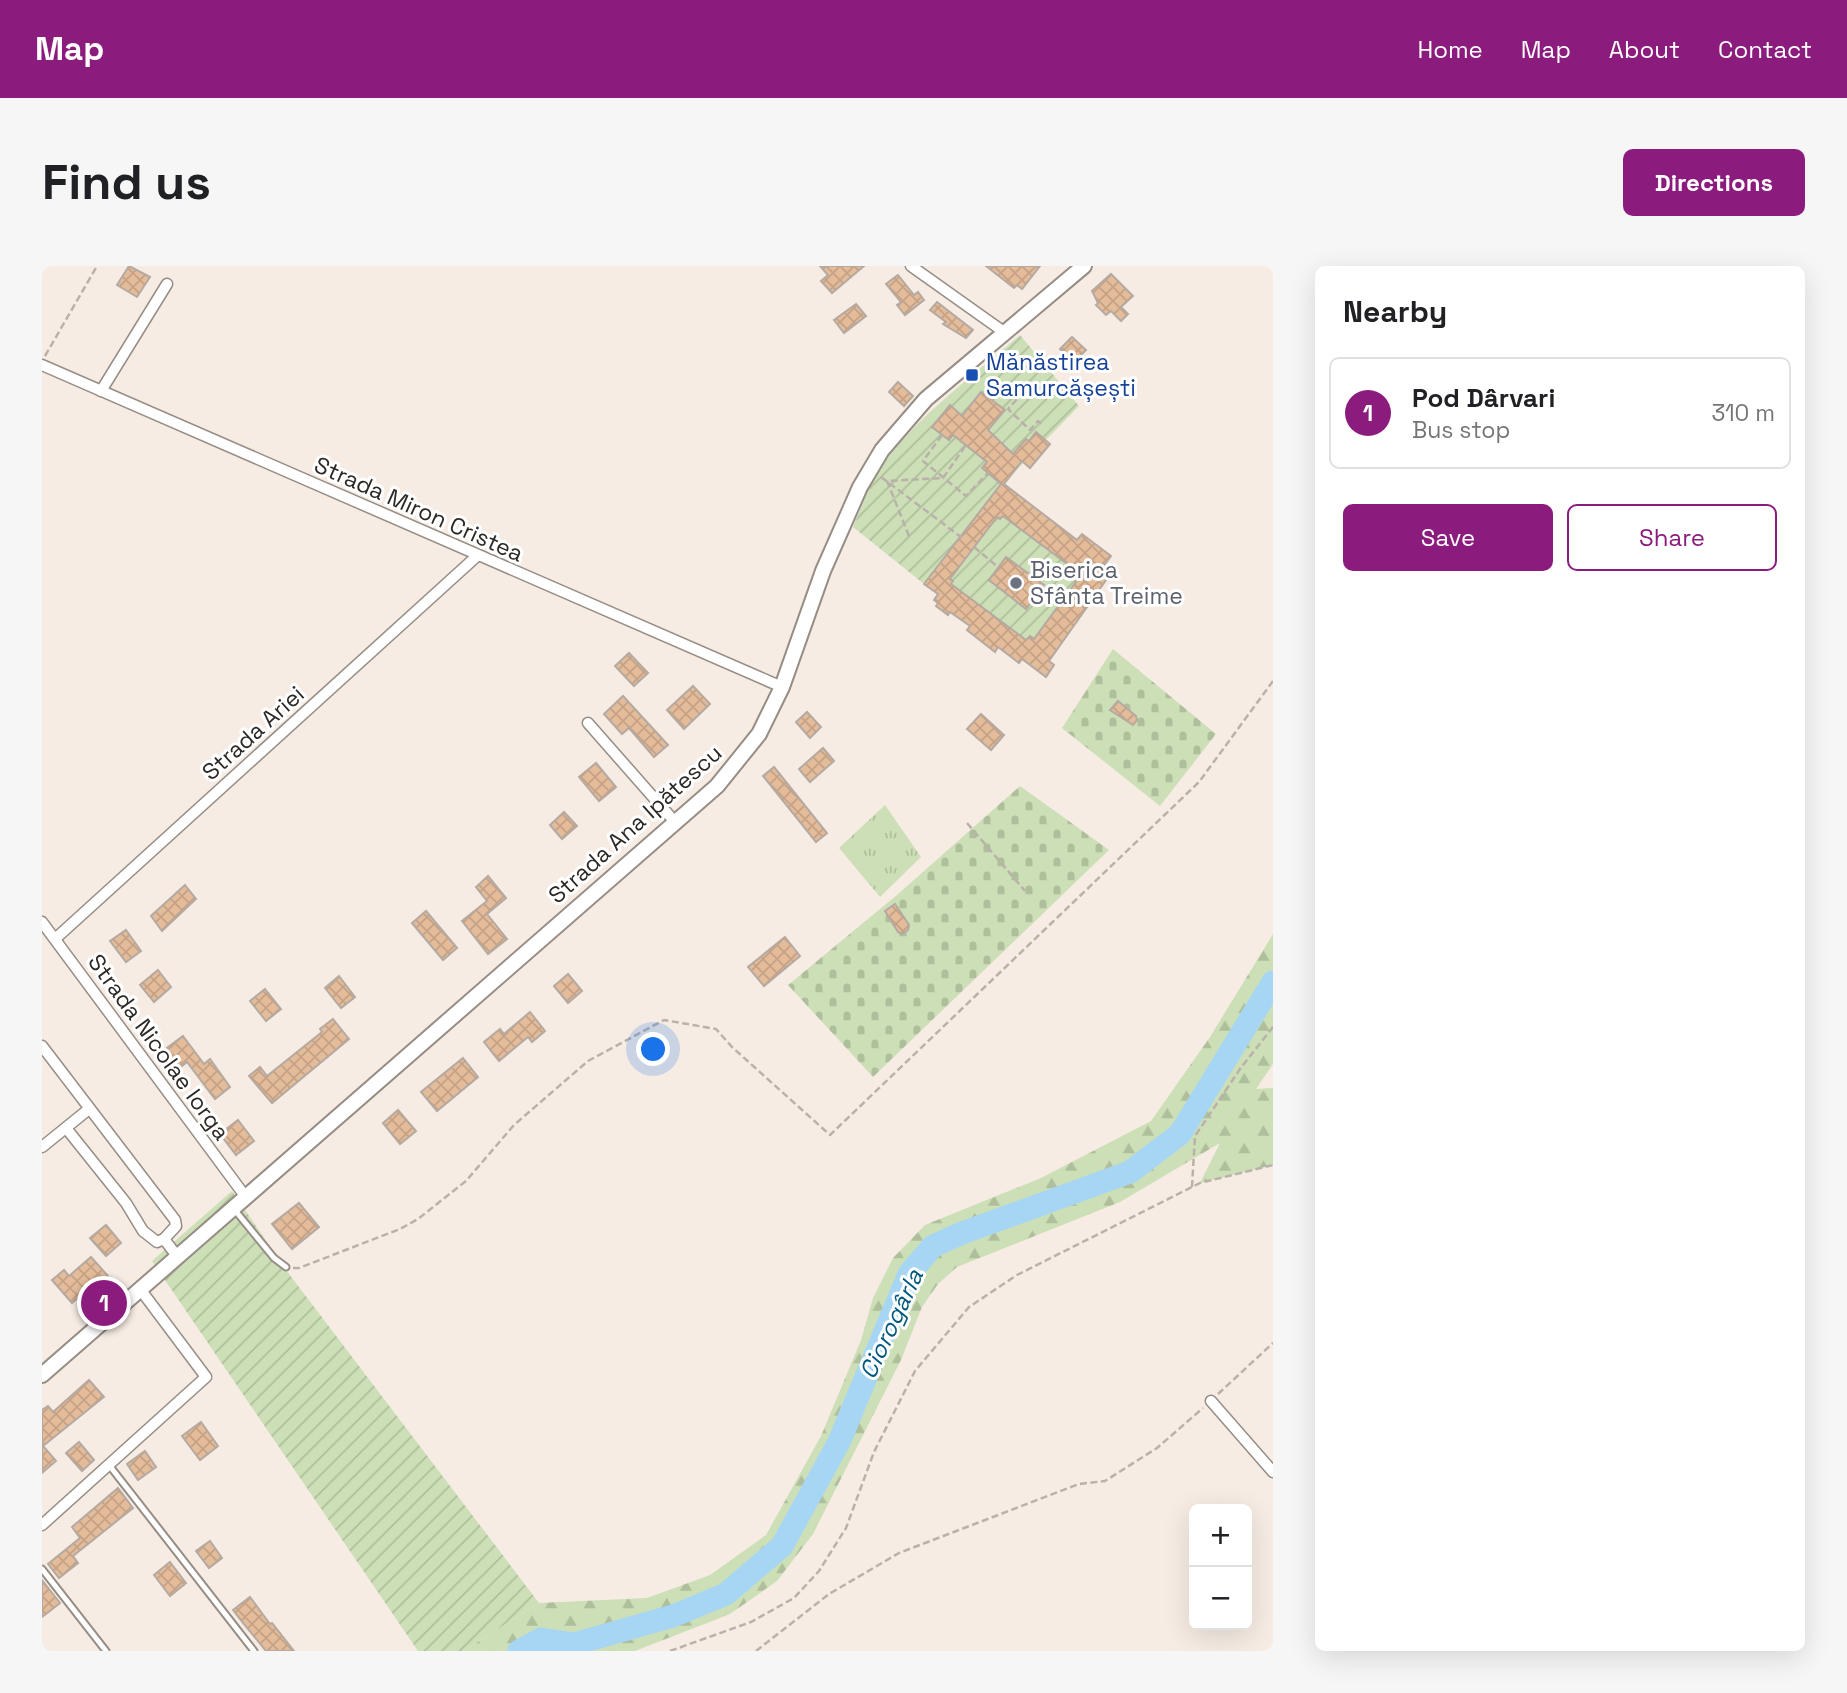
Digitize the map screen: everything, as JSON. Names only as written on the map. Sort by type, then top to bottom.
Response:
[{"type":"main road","name":"Strada Ana Ipătescu","points":[[42,1376],[232,1207],[717,786],[746,753],[782,687],[823,571],[870,468],[894,434],[926,399],[1084,266]]},
{"type":"street","points":[[911,266],[1004,332]]},
{"type":"street","points":[[101,391],[167,284]]},
{"type":"street","name":"Strada Miron Cristea","points":[[42,364],[782,687]]},
{"type":"street","name":"Strada Ariei","points":[[55,939],[477,556]]},
{"type":"street","points":[[588,723],[676,822]]},
{"type":"street","name":"Strada Nicolae Iorga","points":[[42,922],[245,1196]]},
{"type":"street","points":[[42,1046],[175,1220],[176,1226],[164,1239],[157,1242],[143,1231],[126,1203],[66,1128]]},
{"type":"street","points":[[42,1147],[89,1109]]},
{"type":"street","points":[[164,1239],[182,1251]]},
{"type":"street","points":[[42,1525],[206,1377],[140,1289]]},
{"type":"street","points":[[1211,1401],[1273,1472]]},
{"type":"lane","points":[[232,1207],[274,1258],[286,1266]]},
{"type":"lane","points":[[109,1465],[254,1651]]},
{"type":"lane","points":[[42,1569],[106,1651]]},
{"type":"path","points":[[42,364],[97,266]]},
{"type":"path","points":[[1031,384],[1008,409],[1030,430],[1038,422],[1042,424]]},
{"type":"path","points":[[942,435],[923,461],[943,478],[966,496],[988,473]]},
{"type":"path","points":[[943,478],[966,445]]},
{"type":"path","points":[[870,468],[961,537]]},
{"type":"path","points":[[887,481],[943,478]]},
{"type":"path","points":[[887,481],[909,536]]},
{"type":"path","points":[[974,547],[998,567]]},
{"type":"path","points":[[286,1266],[299,1268],[400,1229],[418,1219],[466,1181],[514,1125],[578,1070],[664,1020],[716,1029],[732,1047],[830,1135],[1199,782],[1273,681]]},
{"type":"path","points":[[967,823],[1025,891]]},
{"type":"path","points":[[1192,1187],[1195,1136],[1240,1069],[1273,1027]]},
{"type":"path","points":[[670,1651],[751,1622],[794,1598],[819,1571],[846,1528],[874,1452],[915,1371],[969,1307],[1017,1275],[1192,1187],[1273,1165]]},
{"type":"path","points":[[756,1651],[829,1594],[899,1553],[1079,1484],[1105,1481],[1157,1448],[1273,1343]]},
{"type":"green space","points":[[1020,335],[1079,406],[996,491],[924,584],[853,527],[876,476],[901,442],[950,394]]},
{"type":"green space","points":[[1003,516],[1078,572],[1075,576],[1078,579],[1034,639],[1030,636],[1026,640],[951,584],[950,579],[997,517],[1000,519]]},
{"type":"green space","points":[[1113,649],[1216,734],[1160,806],[1062,728]]},
{"type":"green space","points":[[1020,786],[1109,850],[873,1077],[788,985],[897,895]]},
{"type":"green space","points":[[885,805],[921,857],[880,897],[839,848]]},
{"type":"green space","points":[[1273,934],[1273,1064],[1256,1089],[1273,1088],[1273,1165],[1200,1183],[1220,1143],[1120,1202],[957,1267],[938,1284],[922,1307],[901,1360],[813,1534],[777,1581],[730,1614],[635,1651],[463,1651],[539,1603],[647,1598],[710,1575],[766,1535],[821,1436],[861,1340],[873,1298],[893,1258],[925,1225],[1041,1178],[1151,1121],[1210,1037]]},
{"type":"green space","points":[[232,1191],[286,1270],[539,1603],[463,1651],[418,1651],[152,1261]]},
{"type":"building","points":[[129,266],[150,277],[137,297],[117,285]]},
{"type":"building","points":[[820,266],[864,266],[832,293],[821,281],[828,275]]},
{"type":"building","points":[[986,266],[1040,266],[1022,289],[1017,285],[1014,288]]},
{"type":"building","points":[[1111,274],[1133,296],[1121,307],[1128,314],[1121,321],[1111,311],[1106,315],[1096,305],[1098,303],[1092,291]]},
{"type":"building","points":[[898,275],[914,295],[918,292],[924,300],[905,315],[897,305],[901,302],[886,284]]},
{"type":"building","points":[[937,302],[973,330],[966,338],[943,324],[946,322],[930,310]]},
{"type":"building","points":[[856,304],[866,316],[844,333],[834,320]]},
{"type":"building","points":[[1072,337],[1086,350],[1074,362],[1060,349]]},
{"type":"building","points":[[898,382],[913,396],[904,406],[889,392]]},
{"type":"building","points":[[981,392],[1005,410],[988,430],[1013,454],[1036,432],[1050,444],[1030,468],[1022,461],[1004,484],[1077,540],[1082,534],[1111,556],[1103,567],[1111,573],[1049,661],[1054,665],[1046,677],[1022,659],[1019,663],[998,647],[995,652],[967,630],[970,626],[936,606],[938,603],[934,600],[938,594],[924,584],[1001,484],[982,468],[987,462],[953,435],[949,440],[932,427],[950,405],[962,416]],"holes":[[[1003,516],[1078,572],[1075,576],[1078,579],[1034,639],[1030,636],[1026,640],[951,584],[953,581],[950,579],[997,517],[1000,519]]]},
{"type":"building","name":"Biserica Sfânta Treime","points":[[1006,557],[1044,585],[1026,609],[989,580]]},
{"type":"building","points":[[629,653],[648,673],[634,686],[615,666]]},
{"type":"building","points":[[693,686],[710,704],[684,729],[667,710]]},
{"type":"building","points":[[623,696],[668,745],[654,757],[629,728],[622,734],[604,714]]},
{"type":"building","points":[[1118,701],[1136,716],[1137,720],[1133,725],[1110,710]]},
{"type":"building","points":[[807,712],[821,727],[810,738],[796,722]]},
{"type":"building","points":[[981,714],[1004,735],[991,750],[967,729]]},
{"type":"building","points":[[823,748],[834,761],[810,782],[799,769]]},
{"type":"building","points":[[596,763],[616,787],[599,801],[579,777]]},
{"type":"building","points":[[774,767],[827,833],[816,842],[763,776]]},
{"type":"building","points":[[564,812],[577,826],[562,839],[550,825]]},
{"type":"building","points":[[488,876],[506,898],[487,914],[507,939],[488,954],[462,921],[487,901],[476,887]]},
{"type":"building","points":[[185,885],[196,899],[162,931],[151,916]]},
{"type":"building","points":[[895,904],[909,925],[908,930],[902,934],[885,911]]},
{"type":"building","points":[[426,911],[457,948],[443,960],[412,923]]},
{"type":"building","points":[[126,930],[141,951],[126,962],[110,941]]},
{"type":"building","points":[[785,937],[800,956],[764,986],[748,967]]},
{"type":"building","points":[[158,970],[171,987],[154,1002],[140,985]]},
{"type":"building","points":[[568,974],[582,991],[568,1003],[554,986]]},
{"type":"building","points":[[339,976],[355,997],[341,1008],[325,988]]},
{"type":"building","points":[[265,989],[281,1009],[266,1021],[250,1001]]},
{"type":"building","points":[[530,1012],[545,1031],[532,1042],[528,1037],[499,1061],[484,1042],[500,1029],[504,1034]]},
{"type":"building","points":[[333,1019],[349,1039],[272,1103],[249,1076],[260,1067],[267,1076],[322,1032],[320,1029]]},
{"type":"building","points":[[183,1036],[204,1064],[210,1059],[230,1087],[215,1099],[187,1062],[177,1070],[163,1051]]},
{"type":"building","points":[[463,1058],[478,1077],[437,1111],[421,1092]]},
{"type":"building","points":[[398,1110],[416,1131],[400,1144],[383,1123]]},
{"type":"building","points":[[238,1120],[254,1141],[236,1155],[220,1134]]},
{"type":"building","points":[[299,1203],[319,1227],[292,1249],[272,1224]]},
{"type":"building","points":[[106,1225],[121,1243],[106,1256],[90,1238]]},
{"type":"building","points":[[91,1257],[108,1276],[97,1286],[94,1283],[72,1303],[52,1280],[64,1270],[69,1276]]},
{"type":"building","points":[[89,1380],[104,1397],[43,1446],[56,1461],[42,1473],[42,1410],[48,1406],[53,1412]]},
{"type":"building","points":[[201,1422],[218,1446],[200,1460],[182,1436]]},
{"type":"building","points":[[79,1442],[94,1460],[82,1471],[66,1453]]},
{"type":"building","points":[[145,1451],[156,1467],[138,1480],[127,1464]]},
{"type":"building","points":[[118,1488],[133,1508],[73,1556],[78,1563],[59,1578],[48,1564],[80,1538],[72,1527]]},
{"type":"building","points":[[210,1541],[222,1558],[209,1568],[196,1551]]},
{"type":"building","points":[[170,1562],[186,1583],[170,1596],[154,1575]]},
{"type":"building","points":[[42,1580],[60,1603],[42,1617]]},
{"type":"building","points":[[250,1597],[294,1651],[266,1651],[244,1624],[233,1610]]},
{"type":"waterway","name":"Ciorogârla","points":[[519,1651],[541,1639],[574,1644],[673,1616],[726,1594],[782,1546],[839,1442],[909,1274],[933,1246],[1130,1172],[1180,1134],[1273,982]]},
{"type":"place","name":"Mănăstirea Samurcășești","points":[[972,375]]},
{"type":"place","name":"Biserica Sfânta Treime","points":[[1016,583]]},
{"type":"place","name":"Pod Dârvari","points":[[104,1303]]}]
